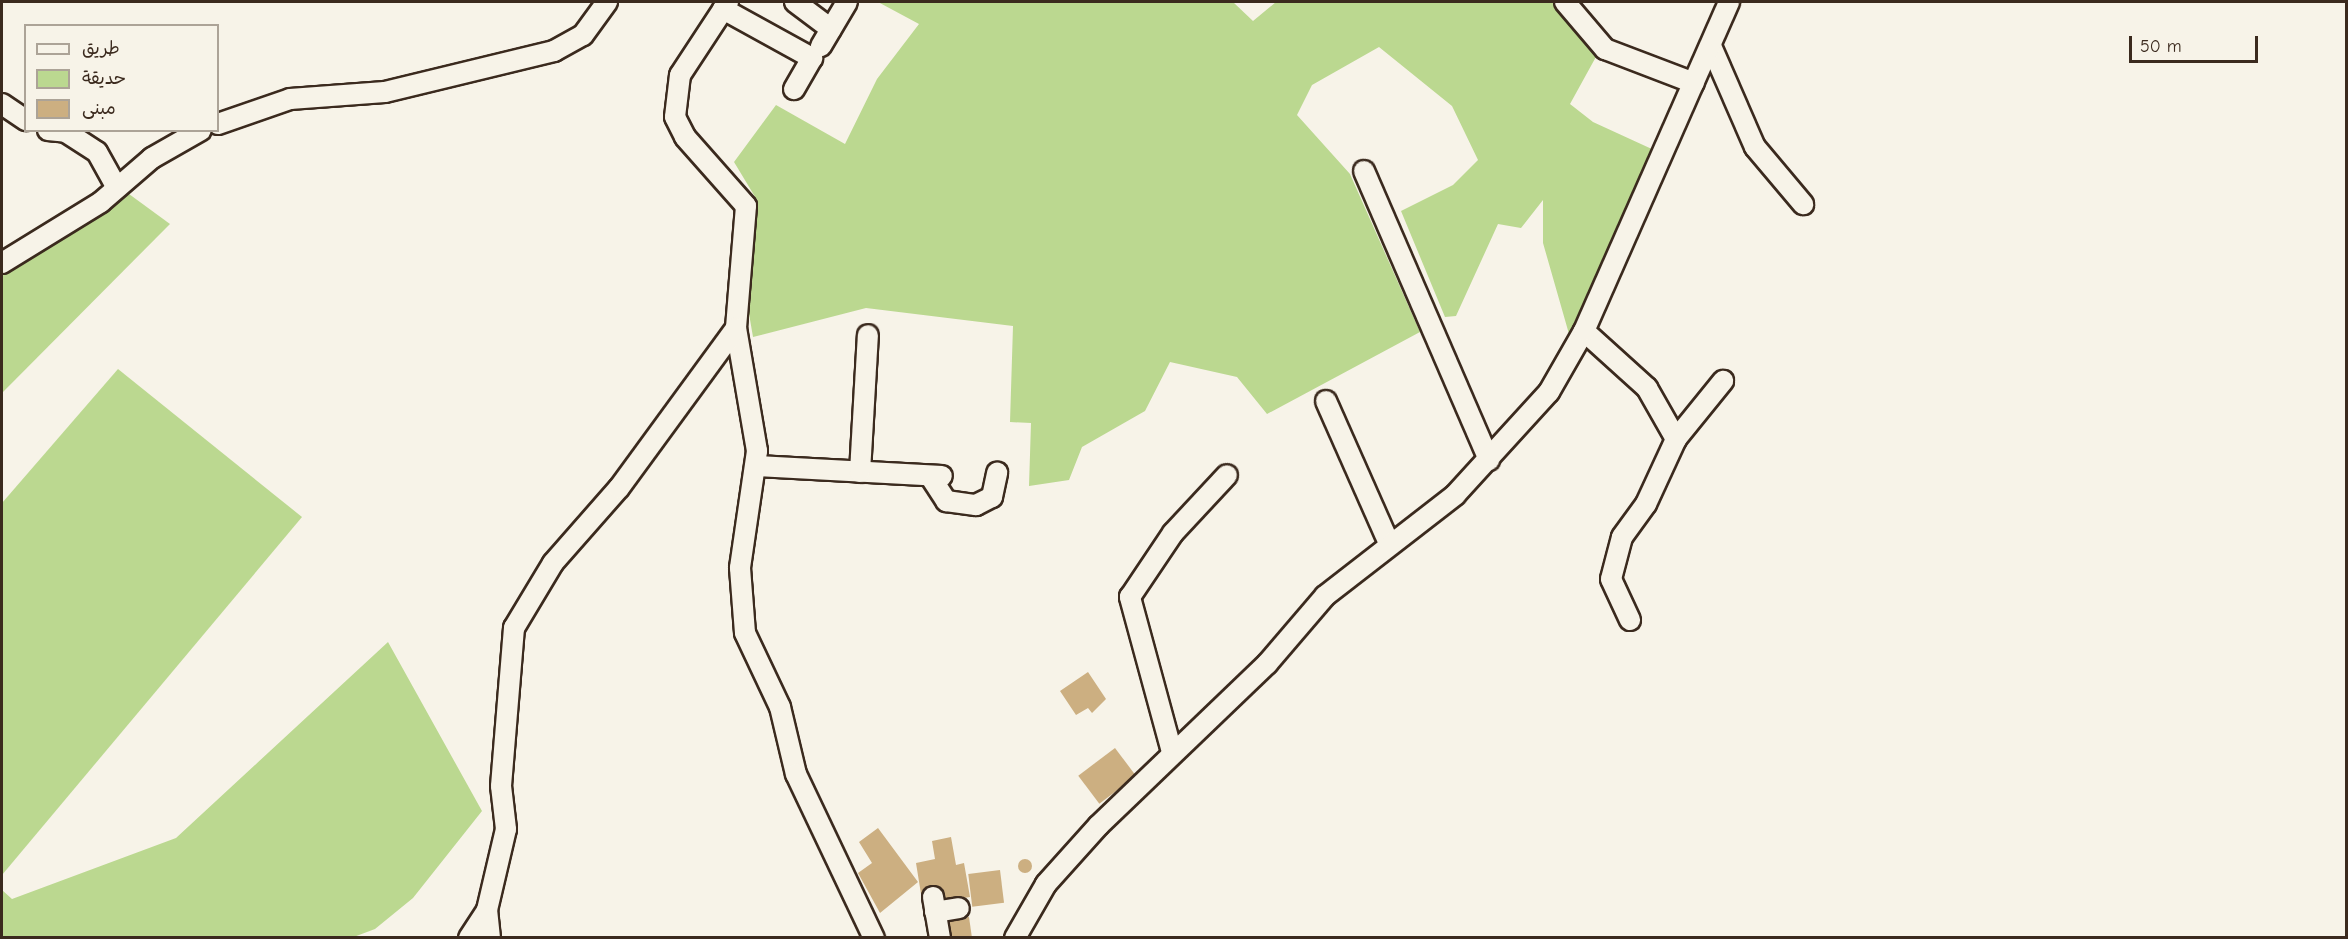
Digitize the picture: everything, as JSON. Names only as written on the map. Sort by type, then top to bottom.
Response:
[{"type":"street","points":[[219,124],[290,99],[385,92],[554,51],[583,35],[607,2]]},
{"type":"street","points":[[795,2],[826,37],[847,2]]},
{"type":"street","points":[[1564,2],[1605,49],[1694,83]]},
{"type":"street","points":[[1015,938],[1064,861],[1172,752],[1267,664],[1325,597],[1389,543],[1421,524],[1489,460],[1549,392],[1584,331],[1729,2]]},
{"type":"street","points":[[794,89],[812,58],[725,5],[680,75],[675,117],[684,137],[746,206],[736,328],[757,466],[740,568],[745,633],[780,707],[796,774],[874,938]]},
{"type":"street","points":[[1711,46],[1755,147],[1803,204]]},
{"type":"street","points":[[2,104],[24,119]]},
{"type":"street","points":[[66,132],[97,153],[117,188]]},
{"type":"street","points":[[2,263],[117,188],[152,158],[198,132]]},
{"type":"street","points":[[1364,171],[1489,460]]},
{"type":"street","points":[[470,938],[487,910],[506,829],[502,752],[514,628],[554,562],[619,488],[736,328]]},
{"type":"street","points":[[1584,331],[1647,388],[1676,439]]},
{"type":"street","points":[[860,472],[868,335]]},
{"type":"street","points":[[1630,620],[1611,579],[1622,537],[1646,504],[1676,439],[1723,381]]},
{"type":"street","points":[[1326,400],[1389,543]]},
{"type":"street","points":[[757,466],[936,476],[946,501],[976,505],[992,497],[997,473]]},
{"type":"street","points":[[1172,752],[1130,597],[1173,533],[1227,475]]},
{"type":"street","points":[[940,938],[934,905],[959,908]]},
{"type":"street","points":[[487,910],[490,938]]},
{"type":"green space","points":[[878,2],[1233,2],[1253,21],[1276,2],[1552,2],[1597,55],[1570,104],[1593,122],[1654,150],[1569,334],[1543,243],[1543,200],[1521,228],[1498,224],[1456,316],[1445,317],[1401,211],[1453,185],[1478,160],[1452,106],[1379,47],[1312,85],[1297,115],[1350,174],[1420,332],[1267,414],[1237,377],[1170,362],[1145,411],[1082,447],[1069,480],[1029,486],[1031,423],[1010,422],[1013,326],[866,308],[753,337],[748,308],[757,200],[734,162],[776,105],[845,144],[877,79],[919,24]]},
{"type":"green space","points":[[129,194],[170,224],[2,393],[2,276]]},
{"type":"green space","points":[[118,369],[302,517],[2,875],[2,503]]},
{"type":"green space","points":[[388,642],[482,811],[413,898],[375,929],[351,938],[2,937],[2,890],[12,899],[176,838]]},
{"type":"building","points":[[1088,672],[1106,699],[1092,713],[1088,708],[1076,715],[1060,691]]},
{"type":"building","points":[[1115,748],[1136,776],[1099,804],[1078,776]]},
{"type":"building","points":[[878,828],[918,882],[880,913],[858,873],[872,863],[859,842]]},
{"type":"building","points":[[951,837],[956,865],[964,863],[970,897],[940,902],[938,891],[921,894],[916,863],[935,859],[932,841]]},
{"type":"building","points":[[1022,859],[1028,859],[1032,866],[1028,873],[1022,873],[1018,869],[1018,863]]},
{"type":"building","points":[[1000,870],[1004,903],[972,907],[968,874]]},
{"type":"building","points":[[969,917],[972,938],[948,938],[946,919]]}]
